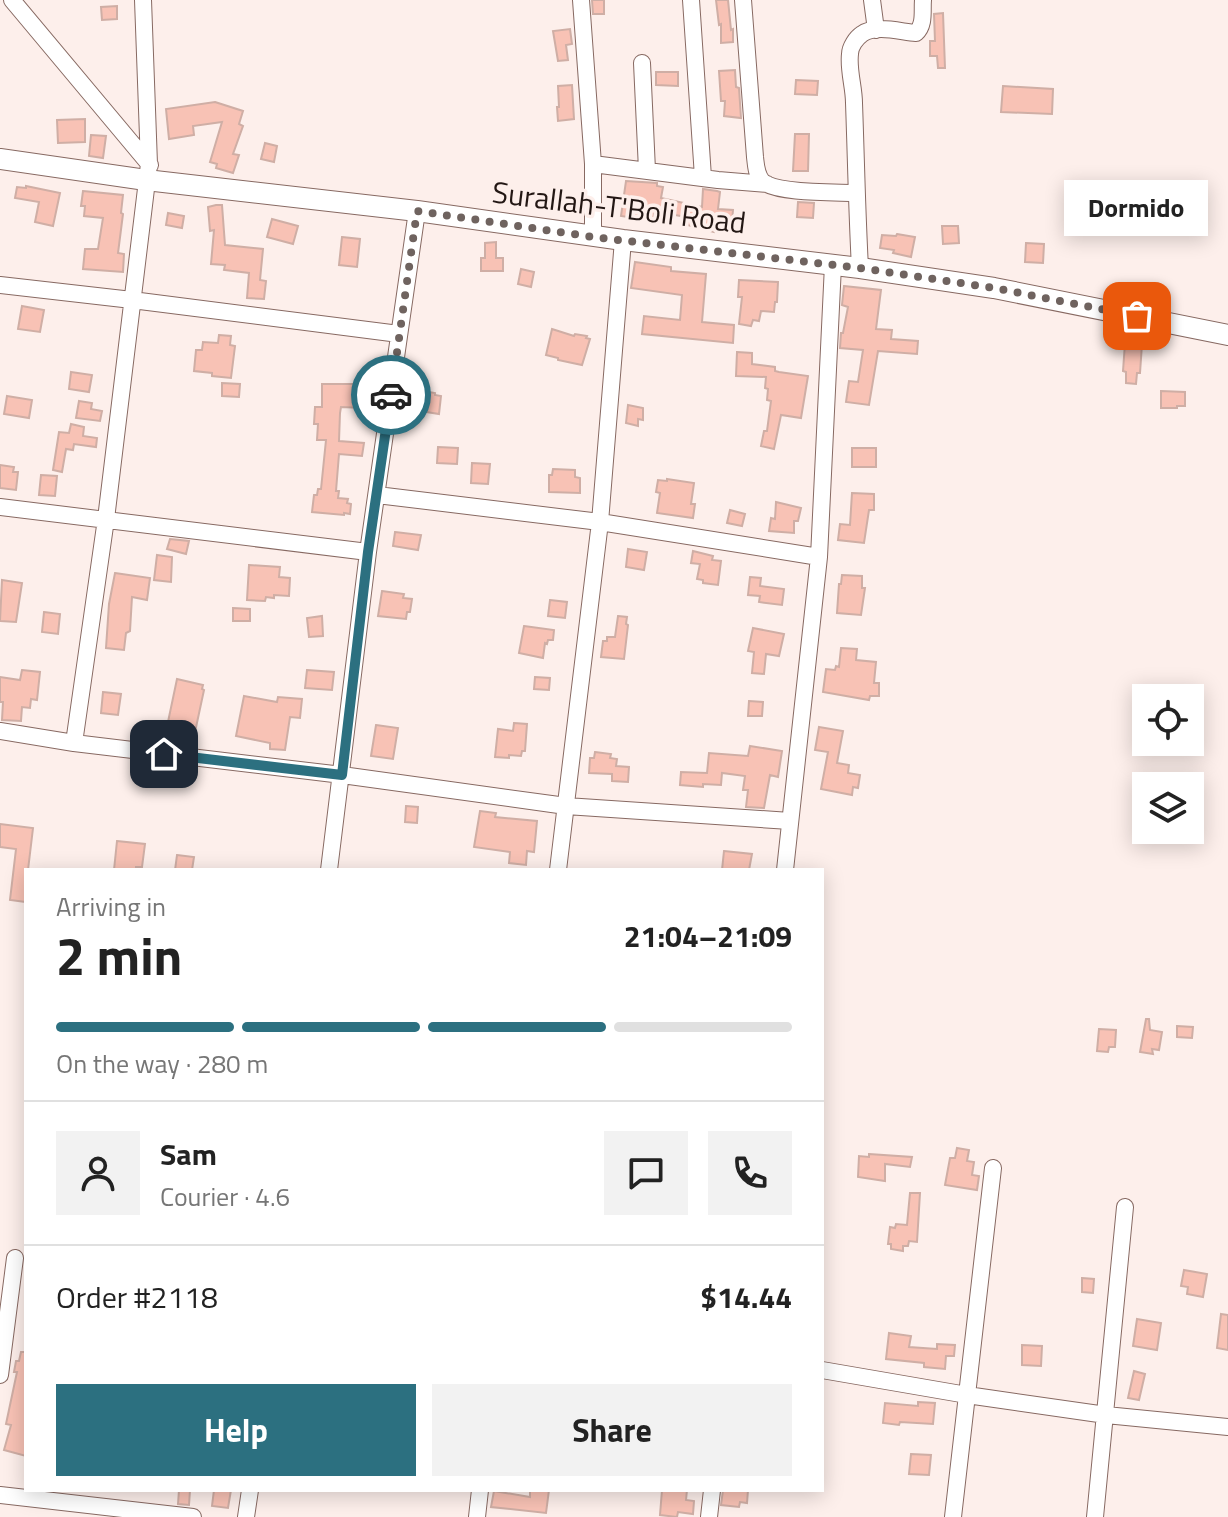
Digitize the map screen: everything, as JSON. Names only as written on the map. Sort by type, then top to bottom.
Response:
[{"type":"main road","name":"Surallah-T'Boli Road","points":[[0,159],[153,175],[593,237],[860,268],[994,288],[1226,333]]},
{"type":"street","points":[[12,0],[153,175]]},
{"type":"street","points":[[74,743],[106,519],[132,300],[153,175],[143,0]]},
{"type":"street","points":[[581,0],[593,164],[593,237]]},
{"type":"street","points":[[691,0],[703,177]]},
{"type":"street","points":[[743,0],[757,171],[767,184]]},
{"type":"street","points":[[872,0],[876,30]]},
{"type":"street","points":[[860,268],[854,98],[849,55],[855,41],[868,31],[916,33],[921,29],[923,0]]},
{"type":"street","points":[[642,63],[647,170]]},
{"type":"street","points":[[593,164],[767,184],[797,191],[856,193]]},
{"type":"street","points":[[329,868],[368,552],[417,211]]},
{"type":"street","points":[[558,868],[600,522],[623,240]]},
{"type":"street","points":[[785,868],[819,557],[833,265]]},
{"type":"street","points":[[0,285],[399,334]]},
{"type":"street","points":[[377,495],[600,522],[819,557]]},
{"type":"street","points":[[0,507],[368,552]]},
{"type":"street","points":[[0,731],[566,806],[790,821]]},
{"type":"street","points":[[953,1517],[993,1168]]},
{"type":"street","points":[[1095,1517],[1125,1207]]},
{"type":"street","points":[[0,1375],[14,1258]]},
{"type":"street","points":[[824,1370],[1106,1415],[1228,1427]]},
{"type":"street","points":[[246,1517],[250,1492]]},
{"type":"street","points":[[477,1517],[480,1492]]},
{"type":"street","points":[[709,1517],[712,1492]]},
{"type":"street","points":[[0,1495],[193,1517]]},
{"type":"building","points":[[592,0],[604,0],[604,14],[593,14]]},
{"type":"building","points":[[716,0],[728,0],[733,42],[721,43]]},
{"type":"building","points":[[117,6],[117,19],[102,20],[101,7]]},
{"type":"building","points":[[943,13],[945,68],[938,68],[937,56],[930,56],[930,41],[935,41],[934,14]]},
{"type":"building","points":[[570,29],[572,44],[566,45],[568,60],[558,61],[553,31]]},
{"type":"building","points":[[735,70],[741,118],[724,116],[725,101],[721,101],[719,71]]},
{"type":"building","points":[[656,72],[678,72],[678,86],[656,85]]},
{"type":"building","points":[[796,80],[818,81],[817,95],[795,94]]},
{"type":"building","points":[[572,85],[574,119],[558,121],[558,86]]},
{"type":"building","points":[[1003,86],[1053,89],[1052,114],[1001,112]]},
{"type":"building","points":[[215,102],[243,111],[239,124],[243,126],[233,154],[239,155],[233,173],[216,168],[217,164],[210,162],[222,122],[193,126],[194,135],[169,139],[166,109]]},
{"type":"building","points":[[85,119],[85,142],[58,143],[57,120]]},
{"type":"building","points":[[795,134],[809,134],[808,171],[793,171]]},
{"type":"building","points":[[91,135],[106,136],[103,158],[89,156]]},
{"type":"building","points":[[265,143],[277,146],[274,162],[261,159]]},
{"type":"building","points":[[626,181],[657,183],[657,186],[663,187],[661,198],[702,207],[703,189],[720,192],[718,209],[733,210],[732,221],[717,220],[714,232],[684,224],[686,217],[659,212],[658,215],[654,214],[653,221],[621,216]]},
{"type":"building","points":[[17,187],[60,193],[53,226],[35,222],[39,202],[15,198]]},
{"type":"building","points":[[83,191],[123,195],[118,253],[124,254],[123,272],[83,269],[85,249],[98,249],[103,218],[84,216],[85,206],[81,206]]},
{"type":"building","points":[[798,202],[814,203],[813,218],[797,217]]},
{"type":"building","points":[[222,205],[225,245],[263,249],[260,280],[266,281],[264,299],[247,298],[249,273],[224,270],[225,265],[211,264],[214,230],[210,231],[208,207]]},
{"type":"building","points":[[168,213],[184,216],[182,228],[166,225]]},
{"type":"building","points":[[272,219],[298,226],[293,244],[267,237]]},
{"type":"building","points":[[942,226],[958,226],[959,243],[943,244]]},
{"type":"building","points":[[882,235],[915,237],[911,257],[880,248]]},
{"type":"building","points":[[342,237],[360,239],[357,267],[339,265]]},
{"type":"building","points":[[496,242],[496,258],[503,258],[503,271],[481,271],[485,243]]},
{"type":"building","points":[[1026,243],[1044,244],[1043,263],[1025,262]]},
{"type":"building","points":[[635,262],[671,267],[671,271],[706,274],[702,322],[734,325],[733,343],[642,334],[644,316],[680,320],[682,295],[631,288]]},
{"type":"building","points":[[521,269],[534,272],[531,287],[518,284]]},
{"type":"building","points":[[739,280],[778,282],[774,312],[761,311],[759,321],[753,320],[751,326],[739,324],[742,297],[738,297]]},
{"type":"building","points":[[844,286],[881,290],[876,329],[892,330],[891,339],[918,341],[917,354],[878,351],[869,405],[846,402],[849,381],[858,382],[863,350],[840,348],[848,307],[842,305]]},
{"type":"building","points":[[22,306],[44,310],[40,332],[18,329]]},
{"type":"building","points":[[552,329],[590,339],[582,365],[546,355]]},
{"type":"building","points":[[219,335],[231,336],[230,345],[235,346],[231,378],[194,371],[196,350],[202,350],[203,342],[218,343]]},
{"type":"building","points":[[1125,343],[1142,344],[1136,384],[1126,383],[1126,372],[1123,371]]},
{"type":"building","points":[[737,352],[752,353],[752,364],[808,376],[801,418],[781,415],[774,449],[761,446],[764,431],[767,431],[771,401],[767,400],[766,377],[736,376]]},
{"type":"building","points":[[71,372],[92,375],[89,392],[69,389]]},
{"type":"building","points":[[222,383],[240,384],[239,397],[222,396]]},
{"type":"building","points":[[322,384],[364,384],[363,408],[341,407],[340,413],[339,441],[364,443],[362,456],[339,454],[336,491],[339,491],[338,498],[348,499],[350,514],[312,512],[314,495],[321,489],[326,440],[317,440],[318,424],[314,424],[315,407],[322,407]]},
{"type":"building","points":[[417,390],[441,396],[439,414],[408,409],[410,397],[416,398]]},
{"type":"building","points":[[1161,391],[1185,392],[1185,406],[1161,408]]},
{"type":"building","points":[[7,396],[32,400],[29,418],[4,414]]},
{"type":"building","points":[[79,401],[92,403],[91,409],[102,411],[100,421],[76,418]]},
{"type":"building","points":[[628,405],[643,408],[643,420],[638,419],[638,426],[626,423]]},
{"type":"building","points":[[71,424],[84,427],[83,436],[97,438],[96,447],[74,444],[73,450],[66,449],[62,472],[53,470],[59,432],[69,433]]},
{"type":"building","points":[[438,447],[458,448],[457,464],[437,463]]},
{"type":"building","points":[[852,448],[876,448],[876,467],[852,467]]},
{"type":"building","points":[[472,463],[490,464],[488,484],[471,483]]},
{"type":"building","points":[[0,465],[14,467],[13,472],[18,472],[16,490],[0,488]]},
{"type":"building","points":[[553,469],[575,470],[575,477],[580,478],[580,493],[549,492],[549,475],[552,475]]},
{"type":"building","points":[[41,475],[57,476],[55,496],[39,495]]},
{"type":"building","points":[[658,480],[694,483],[693,518],[657,513]]},
{"type":"building","points":[[852,493],[874,494],[874,510],[869,510],[864,543],[838,540],[840,524],[850,525]]},
{"type":"building","points":[[776,502],[801,508],[798,521],[794,521],[794,533],[769,531],[771,518],[775,519]]},
{"type":"building","points":[[730,510],[745,514],[742,526],[727,523]]},
{"type":"building","points":[[395,532],[421,535],[418,550],[393,546]]},
{"type":"building","points":[[170,539],[189,541],[186,554],[167,549]]},
{"type":"building","points":[[628,549],[647,552],[644,570],[626,567]]},
{"type":"building","points":[[693,551],[721,561],[718,585],[697,579],[700,564],[691,563]]},
{"type":"building","points":[[157,555],[172,557],[171,582],[154,580]]},
{"type":"building","points":[[249,565],[280,567],[279,577],[290,578],[289,596],[274,595],[274,598],[266,597],[265,601],[247,600]]},
{"type":"building","points":[[115,573],[150,578],[147,600],[132,597],[130,631],[126,633],[124,650],[106,648]]},
{"type":"building","points":[[842,575],[862,576],[862,588],[865,588],[861,615],[837,613]]},
{"type":"building","points":[[750,577],[761,578],[760,586],[784,589],[782,605],[759,602],[760,596],[748,595]]},
{"type":"building","points":[[2,580],[22,583],[16,622],[0,621]]},
{"type":"building","points":[[382,591],[404,594],[403,598],[412,599],[406,619],[378,616]]},
{"type":"building","points":[[550,600],[567,602],[565,618],[548,616]]},
{"type":"building","points":[[233,608],[250,609],[250,621],[233,621]]},
{"type":"building","points":[[44,612],[60,614],[58,634],[42,632]]},
{"type":"building","points":[[322,616],[323,636],[309,637],[307,618]]},
{"type":"building","points":[[618,616],[627,617],[624,659],[601,657],[603,641],[607,641],[607,637],[615,637]]},
{"type":"building","points":[[524,626],[554,630],[553,640],[545,643],[543,658],[519,653]]},
{"type":"building","points":[[753,628],[784,634],[779,656],[766,654],[764,674],[752,673],[754,652],[748,651]]},
{"type":"building","points":[[841,648],[857,649],[856,660],[876,662],[874,683],[879,683],[879,696],[870,696],[869,700],[823,692],[826,669],[839,667]]},
{"type":"building","points":[[22,670],[40,672],[37,700],[31,699],[30,708],[22,707],[21,721],[2,720],[0,677],[20,680]]},
{"type":"building","points":[[307,670],[334,672],[332,690],[305,688]]},
{"type":"building","points":[[535,677],[550,678],[549,690],[534,689]]},
{"type":"building","points":[[177,679],[203,685],[204,690],[195,732],[179,729],[176,744],[164,741]]},
{"type":"building","points":[[103,692],[121,694],[118,715],[101,713]]},
{"type":"building","points":[[244,696],[277,702],[278,697],[302,699],[300,718],[290,717],[285,750],[270,749],[270,743],[236,736]]},
{"type":"building","points":[[749,701],[763,702],[762,716],[748,716]]},
{"type":"building","points":[[514,723],[527,724],[525,751],[521,756],[495,757],[498,729],[513,731]]},
{"type":"building","points":[[376,725],[398,728],[393,759],[371,756]]},
{"type":"building","points":[[819,727],[843,731],[837,763],[849,765],[848,773],[860,775],[858,788],[853,787],[852,795],[821,789],[828,752],[815,750]]},
{"type":"building","points":[[750,746],[782,751],[778,777],[770,775],[764,808],[746,807],[748,790],[743,790],[745,776],[722,773],[721,785],[680,785],[681,772],[707,773],[709,753],[748,756]]},
{"type":"building","points":[[595,752],[611,754],[610,758],[617,759],[616,766],[629,767],[628,782],[612,781],[612,774],[589,773],[590,758],[594,758]]},
{"type":"building","points":[[406,806],[418,807],[417,823],[405,822]]},
{"type":"building","points":[[480,811],[496,813],[495,817],[537,821],[534,852],[527,851],[526,865],[509,863],[510,852],[474,847]]},
{"type":"building","points":[[0,824],[33,828],[28,868],[24,868],[24,902],[10,900],[16,849],[0,847]]},
{"type":"building","points":[[117,841],[145,844],[142,867],[114,868]]},
{"type":"building","points":[[724,851],[752,854],[749,868],[722,868]]},
{"type":"building","points":[[177,855],[194,857],[192,868],[175,868]]},
{"type":"building","points":[[1146,1019],[1149,1019],[1150,1030],[1162,1032],[1159,1050],[1152,1049],[1153,1054],[1140,1052]]},
{"type":"building","points":[[1177,1026],[1193,1027],[1192,1038],[1177,1037]]},
{"type":"building","points":[[1099,1029],[1116,1030],[1115,1047],[1109,1047],[1108,1052],[1097,1051]]},
{"type":"building","points":[[957,1148],[969,1150],[967,1161],[974,1162],[972,1175],[979,1176],[977,1190],[945,1185],[950,1158],[955,1158]]},
{"type":"building","points":[[869,1154],[912,1157],[910,1167],[885,1164],[885,1181],[858,1177],[859,1156],[869,1157]]},
{"type":"building","points":[[910,1193],[920,1193],[917,1242],[909,1241],[908,1246],[903,1246],[903,1251],[891,1249],[891,1244],[888,1244],[890,1227],[907,1225]]},
{"type":"building","points":[[1184,1270],[1207,1274],[1203,1297],[1187,1294],[1188,1287],[1181,1286]]},
{"type":"building","points":[[1082,1278],[1094,1279],[1093,1293],[1082,1292]]},
{"type":"building","points":[[1221,1314],[1228,1315],[1228,1350],[1217,1348]]},
{"type":"building","points":[[1137,1319],[1161,1323],[1157,1350],[1133,1346]]},
{"type":"building","points":[[889,1333],[911,1336],[909,1347],[937,1349],[937,1344],[955,1345],[954,1356],[946,1356],[945,1369],[924,1367],[924,1363],[886,1359]]},
{"type":"building","points":[[1022,1345],[1042,1346],[1041,1366],[1022,1365]]},
{"type":"building","points":[[21,1352],[24,1352],[24,1455],[4,1450],[11,1425],[6,1424],[17,1372],[14,1372],[16,1361],[19,1361]]},
{"type":"building","points":[[1134,1371],[1145,1374],[1139,1400],[1128,1398]]},
{"type":"building","points":[[918,1402],[935,1403],[933,1424],[883,1423],[885,1403],[918,1406]]},
{"type":"building","points":[[911,1454],[931,1455],[929,1475],[909,1474]]},
{"type":"building","points":[[179,1492],[190,1492],[189,1505],[178,1504]]},
{"type":"building","points":[[214,1492],[231,1492],[228,1508],[212,1506]]},
{"type":"building","points":[[494,1492],[530,1497],[530,1492],[549,1492],[546,1513],[491,1507]]},
{"type":"building","points":[[662,1492],[687,1492],[686,1500],[694,1501],[693,1514],[678,1512],[677,1517],[660,1515]]},
{"type":"building","points":[[723,1492],[748,1492],[747,1503],[740,1502],[739,1507],[721,1505]]},
{"type":"way so far","points":[[391,395],[417,211],[593,237],[860,268],[994,288],[1137,316]]},
{"type":"place","name":"Dormido","points":[[1137,316]]},
{"type":"route","points":[[164,754],[342,775],[368,552],[391,395]]}]
